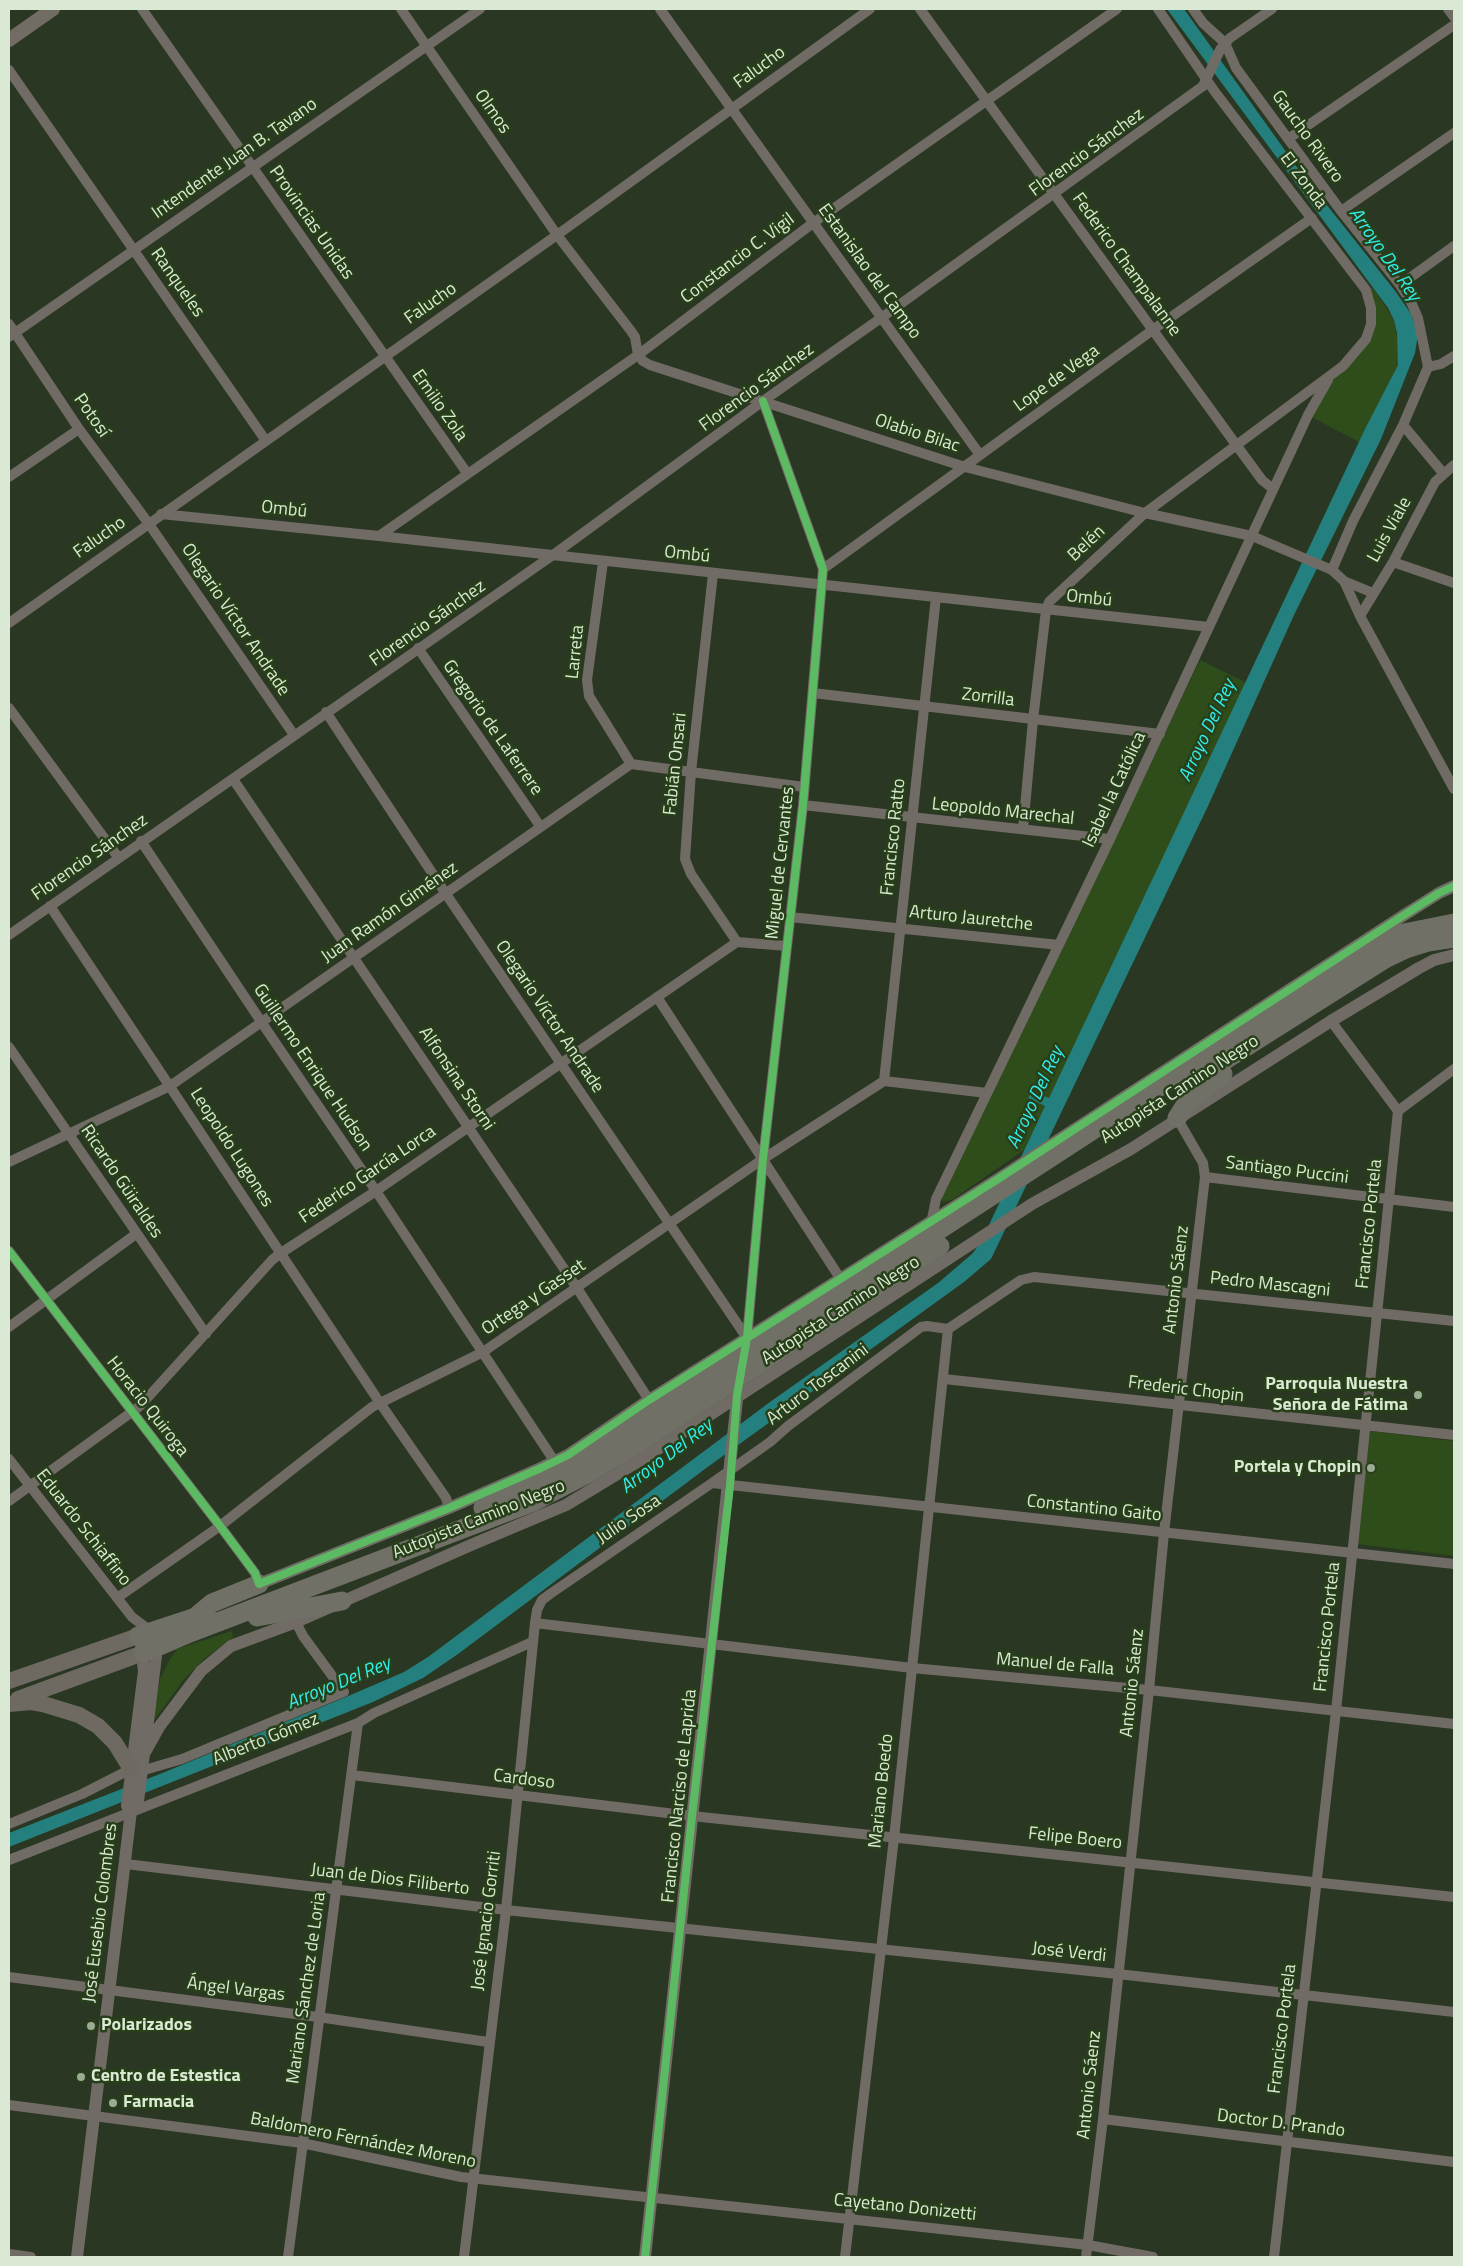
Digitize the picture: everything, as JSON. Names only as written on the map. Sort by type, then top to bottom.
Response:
[{"type":"highway","name":"Autopista Camino Negro","points":[[147,1642],[532,1502],[587,1474],[636,1435],[982,1211],[1070,1146],[1367,952],[1404,933],[1454,923]]},
{"type":"highway","name":"Autopista Camino Negro","points":[[1070,1146],[1297,1014],[1385,959],[1413,947],[1454,938]]},
{"type":"highway","points":[[1177,1118],[1186,1104],[1297,1014]]},
{"type":"highway","points":[[193,1625],[212,1603],[259,1584]]},
{"type":"highway","points":[[193,1625],[342,1601]]},
{"type":"main road","points":[[9,40],[52,9]]},
{"type":"main road","points":[[9,1681],[147,1642]]},
{"type":"main road","points":[[9,1703],[147,1642]]},
{"type":"main road","points":[[9,1703],[31,1702],[43,1704],[79,1715],[98,1726],[115,1743],[136,1775]]},
{"type":"street","name":"Provincias Unidas","points":[[142,9],[384,357]]},
{"type":"street","name":"Olmos","points":[[401,9],[557,235]]},
{"type":"street","name":"Intendente Juan B. Tavano","points":[[11,331],[134,249],[480,9]]},
{"type":"street","name":"Estanislao del Campo","points":[[660,9],[980,455]]},
{"type":"street","name":"Falucho","points":[[9,623],[557,235],[870,9]]},
{"type":"street","name":"Federico Champalanne","points":[[920,9],[1262,480],[1273,489]]},
{"type":"street","name":"Constancio C. Vigil","points":[[379,536],[638,355],[813,223],[1116,9]]},
{"type":"street","name":"El Zonda","points":[[1158,9],[1215,92],[1366,290],[1371,308],[1371,324],[1366,339],[1357,351],[1332,375]]},
{"type":"street","name":"Gaucho Rivero","points":[[1193,9],[1222,46],[1236,68],[1341,211],[1400,285],[1418,318],[1428,367]]},
{"type":"street","name":"Florencio Sánchez","points":[[9,935],[326,712],[553,556],[763,400],[882,318],[1203,86],[1222,46],[1272,9]]},
{"type":"street","points":[[1448,9],[1454,17]]},
{"type":"street","points":[[1288,139],[1454,25]]},
{"type":"street","name":"Ranqueles","points":[[9,70],[266,441]]},
{"type":"street","points":[[1341,211],[1454,133]]},
{"type":"street","name":"Lope de Vega","points":[[823,569],[1154,329],[1312,218]]},
{"type":"street","points":[[557,235],[631,331],[635,337],[638,355]]},
{"type":"street","points":[[1400,285],[1454,246]]},
{"type":"street","name":"Potosí","points":[[11,331],[79,429],[149,524]]},
{"type":"street","name":"Olabio Bilac","points":[[638,355],[650,365],[763,400],[965,467],[1145,513],[1252,536],[1332,570]]},
{"type":"street","points":[[1373,593],[1344,580],[1332,570],[1353,521],[1403,425],[1428,367],[1441,364],[1454,356]]},
{"type":"street","name":"Emilio Zola","points":[[384,357],[467,473]]},
{"type":"street","name":"Belén","points":[[1046,610],[1053,598],[1145,513],[1332,375]]},
{"type":"street","name":"Isabel la Católica","points":[[932,1219],[936,1199],[1160,734],[1308,415],[1332,375]]},
{"type":"street","name":"Miguel de Cervantes","points":[[747,1338],[763,1159],[803,805],[823,569],[763,400]]},
{"type":"street","points":[[1403,425],[1443,472]]},
{"type":"street","points":[[9,478],[79,429]]},
{"type":"street","name":"Luis Viale","points":[[1360,616],[1393,562],[1435,482],[1443,472],[1454,465]]},
{"type":"street","name":"Ombú","points":[[162,514],[379,536],[1209,628]]},
{"type":"street","name":"Olegario Víctor Andrade","points":[[149,524],[294,735]]},
{"type":"street","name":"Larreta","points":[[603,562],[587,680],[588,696],[631,764]]},
{"type":"street","points":[[1393,562],[1454,583]]},
{"type":"street","name":"Fabián Onsari","points":[[713,574],[685,843],[687,866],[737,942]]},
{"type":"street","points":[[1344,580],[1360,616],[1453,785]]},
{"type":"street","name":"Francisco Ratto","points":[[884,1081],[936,597]]},
{"type":"street","points":[[1023,829],[1046,610]]},
{"type":"street","name":"Gregorio de Laferrere","points":[[418,648],[540,826]]},
{"type":"street","name":"Zorrilla","points":[[812,693],[1160,734]]},
{"type":"street","points":[[9,708],[118,857]]},
{"type":"street","name":"Olegario Víctor Andrade","points":[[326,712],[446,894],[747,1338]]},
{"type":"street","points":[[631,764],[804,787]]},
{"type":"street","name":"Juan Ramón Giménez","points":[[9,1162],[170,1086],[262,1024],[540,826],[631,764]]},
{"type":"street","name":"Alfonsina Storni","points":[[233,779],[577,1288],[650,1400]]},
{"type":"street","name":"Leopoldo Marechal","points":[[803,805],[911,819],[1110,839]]},
{"type":"street","name":"Guillermo Enrique Hudson","points":[[141,841],[262,1024],[376,1190],[555,1462]]},
{"type":"street","points":[[259,1584],[449,1508],[555,1462],[932,1219],[998,1179],[1070,1146],[1401,917],[1439,892],[1454,886]]},
{"type":"street","name":"Leopoldo Lugones","points":[[50,906],[380,1403],[446,1498],[449,1508]]},
{"type":"street","name":"Arturo Jauretche","points":[[790,917],[1058,945]]},
{"type":"street","points":[[737,942],[787,946]]},
{"type":"street","name":"Federico García Lorca","points":[[9,1501],[132,1412],[281,1253],[469,1128],[737,942]]},
{"type":"street","points":[[144,1754],[159,1727],[201,1671],[236,1643],[296,1622],[566,1505],[647,1456],[1032,1204],[1131,1149],[1331,1021],[1419,968],[1452,959]]},
{"type":"street","points":[[657,997],[840,1278]]},
{"type":"street","points":[[1331,1021],[1398,1111],[1454,1069]]},
{"type":"street","name":"Ricardo Güiraldes","points":[[9,1047],[206,1334]]},
{"type":"street","points":[[884,1081],[988,1093]]},
{"type":"street","name":"Ortega y Gasset","points":[[117,1598],[220,1526],[380,1403],[483,1352],[670,1225],[763,1159],[884,1081]]},
{"type":"street","name":"Francisco Portela","points":[[1274,2257],[1336,1711],[1398,1111]]},
{"type":"street","name":"Antonio Sáenz","points":[[1086,2257],[1103,2119],[1164,1533],[1205,1177],[1203,1163],[1177,1118]]},
{"type":"street","name":"Santiago Puccini","points":[[1205,1177],[1454,1207]]},
{"type":"street","points":[[9,1327],[136,1234]]},
{"type":"street","name":"Horacio Quiroga","points":[[9,1252],[220,1526],[254,1573],[259,1584]]},
{"type":"street","name":"Pedro Mascagni","points":[[948,1328],[1021,1280],[1034,1277],[1454,1321]]},
{"type":"street","name":"Arturo Toscanini","points":[[712,1483],[770,1442],[788,1426],[921,1327],[948,1328]]},
{"type":"street","name":"Mariano Boedo","points":[[845,2257],[894,1838],[948,1328]]},
{"type":"street","name":"Francisco Narciso de Laprida","points":[[645,2257],[692,1816],[730,1486],[735,1421],[747,1338]]},
{"type":"street","name":"Frederic Chopin","points":[[944,1378],[1364,1427],[1454,1435]]},
{"type":"street","name":"Eduardo Schiaffino","points":[[9,1459],[132,1617],[147,1642]]},
{"type":"street","points":[[712,1483],[730,1486]]},
{"type":"street","name":"Julio Sosa","points":[[550,1594],[712,1483]]},
{"type":"street","name":"Constantino Gaito","points":[[730,1486],[1454,1564]]},
{"type":"street","name":"José Ignacio Gorriti","points":[[464,2257],[488,2042],[506,1910],[532,1642],[537,1610],[542,1600],[550,1594]]},
{"type":"street","points":[[9,1824],[82,1794],[182,1759],[344,1692],[303,1636],[296,1622]]},
{"type":"street","points":[[535,1623],[712,1644]]},
{"type":"street","name":"José Eusebio Colombres","points":[[136,1775],[144,1754],[147,1642]]},
{"type":"street","name":"José Eusebio Colombres","points":[[77,2257],[108,1991],[126,1864],[136,1775],[147,1642]]},
{"type":"street","name":"Alberto Gómez","points":[[9,1860],[132,1806],[358,1723],[374,1713],[532,1642]]},
{"type":"street","name":"Manuel de Falla","points":[[712,1644],[912,1668],[1149,1690],[1454,1724]]},
{"type":"street","name":"Mariano Sánchez de Loria","points":[[288,2257],[358,1723]]},
{"type":"street","name":"Cardoso","points":[[352,1775],[692,1816]]},
{"type":"street","name":"Felipe Boero","points":[[692,1816],[1454,1897]]},
{"type":"street","name":"Juan de Dios Filiberto","points":[[126,1864],[506,1910],[681,1928]]},
{"type":"street","name":"José Verdi","points":[[681,1928],[1454,2012]]},
{"type":"street","name":"Ángel Vargas","points":[[9,1977],[318,2017],[488,2042]]},
{"type":"street","name":"Baldomero Fernández Moreno","points":[[9,2105],[302,2143],[473,2178],[652,2199]]},
{"type":"street","name":"Doctor D. Prando","points":[[1103,2119],[1287,2140],[1454,2162]]},
{"type":"street","name":"Cayetano Donizetti","points":[[652,2199],[850,2218],[1088,2245],[1153,2257]]},
{"type":"street","points":[[9,2254],[31,2257]]},
{"type":"green space","points":[[1373,288],[1394,320],[1399,348],[1398,365],[1359,442],[1308,415],[1325,386],[1366,339],[1366,290]]},
{"type":"green space","points":[[1200,660],[1247,683],[1049,1099],[1032,1091],[1028,1098],[1045,1106],[1024,1150],[952,1200],[942,1202],[942,1196]]},
{"type":"green space","points":[[1370,1431],[1454,1441],[1454,1556],[1357,1544]]},
{"type":"green space","points":[[232,1631],[233,1637],[204,1659],[185,1678],[152,1723],[160,1679],[177,1649]]},
{"type":"water","name":"Arroyo Del Rey","points":[[1167,9],[1184,9],[1299,170],[1396,292],[1411,314],[1418,334],[1415,353],[1381,439],[1294,615],[1208,806],[991,1259],[964,1282],[709,1466],[458,1654],[423,1678],[373,1702],[9,1847],[9,1833],[165,1772],[404,1672],[428,1657],[770,1402],[938,1283],[972,1254],[981,1242],[1045,1106],[1028,1098],[1032,1091],[1049,1098],[1366,427],[1398,365],[1397,333],[1394,320],[1388,308]]},
{"type":"cycle path","points":[[645,2257],[692,1816],[730,1486],[737,1395],[747,1338],[763,1159],[803,805],[823,569],[763,401]]},
{"type":"cycle path","points":[[9,1251],[220,1526],[255,1573],[259,1584],[449,1508],[568,1455],[649,1400],[998,1179],[1401,917],[1439,893],[1454,886]]},
{"type":"place","name":"Parroquia Nuestra Señora de Fátima","points":[[1418,1395]]},
{"type":"place","name":"Portela y Chopin","points":[[1371,1468]]},
{"type":"place","name":"Polarizados","points":[[91,2026]]},
{"type":"place","name":"Centro de Estestica","points":[[81,2077]]},
{"type":"place","name":"Farmacia","points":[[113,2103]]}]
